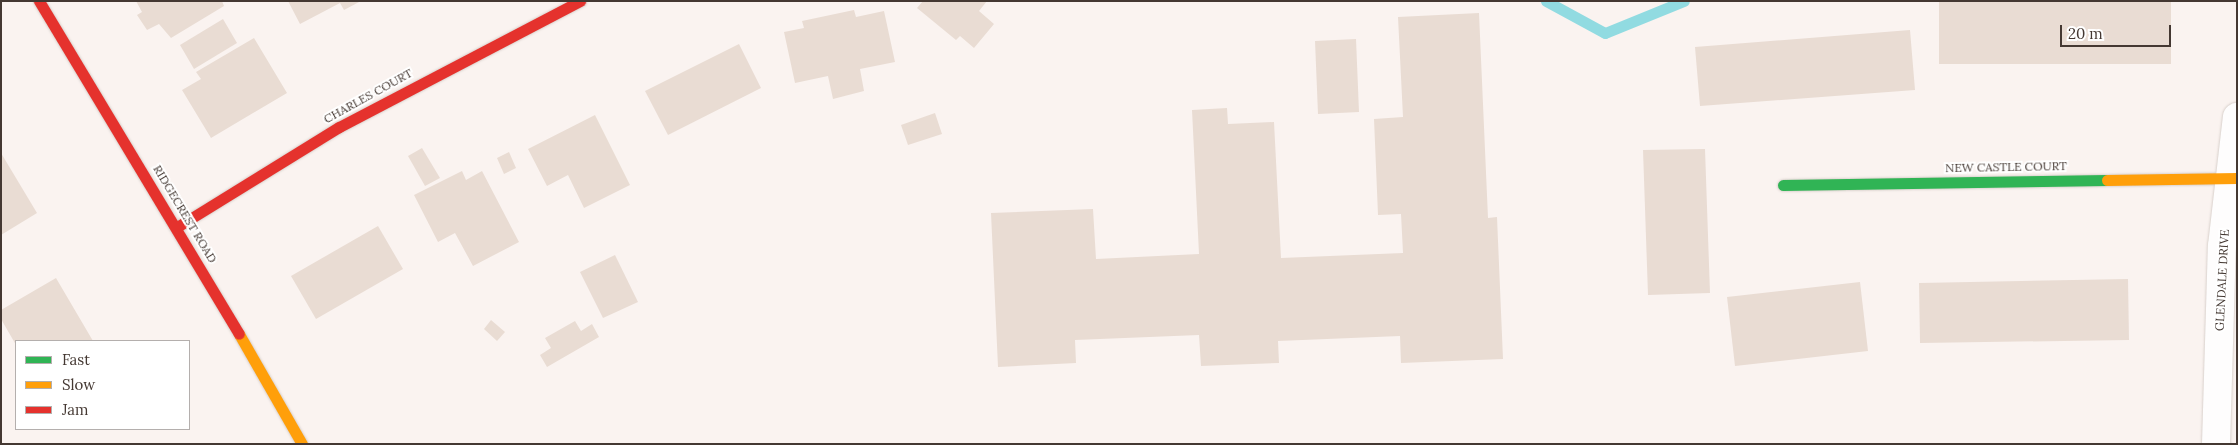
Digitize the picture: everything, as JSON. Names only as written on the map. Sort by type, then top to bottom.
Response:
[{"type":"street","name":"RIDGECREST ROAD","points":[[40,1],[177,227],[302,444]]},
{"type":"street","name":"CHARLES COURT","points":[[177,227],[339,127],[580,1]]},
{"type":"street","name":"GLENDALE DRIVE","points":[[2216,444],[2222,246],[2233,178],[2237,117]]},
{"type":"street","name":"NEW CASTLE COURT","points":[[1782,185],[2233,178]]},
{"type":"building","points":[[136,1],[222,1],[224,6],[171,38],[159,24],[147,30],[137,15],[142,12]]},
{"type":"building","points":[[288,1],[361,1],[344,10],[340,3],[300,24]]},
{"type":"building","points":[[923,1],[987,1],[979,11],[994,24],[974,48],[960,36],[956,40],[917,8]]},
{"type":"building","points":[[1939,1],[2171,1],[2171,64],[1939,64]]},
{"type":"building","points":[[854,10],[856,17],[884,11],[895,62],[860,69],[864,91],[833,99],[828,76],[795,83],[784,32],[804,28],[802,21]]},
{"type":"building","points":[[1479,13],[1488,218],[1497,217],[1503,359],[1401,363],[1400,336],[1278,341],[1279,363],[1201,366],[1199,335],[1075,340],[1076,363],[998,367],[991,213],[1093,209],[1096,259],[1199,254],[1192,110],[1227,108],[1228,124],[1274,122],[1281,258],[1403,253],[1401,214],[1378,215],[1374,119],[1403,117],[1398,17]]},
{"type":"building","points":[[223,19],[237,43],[194,69],[180,45]]},
{"type":"building","points":[[1910,30],[1915,90],[1700,106],[1695,47]]},
{"type":"building","points":[[254,38],[287,93],[211,138],[182,90],[201,79],[196,72]]},
{"type":"building","points":[[1356,39],[1359,112],[1318,114],[1315,41]]},
{"type":"building","points":[[739,44],[761,88],[668,135],[645,91]]},
{"type":"building","points":[[935,113],[942,134],[908,145],[901,125]]},
{"type":"building","points":[[595,115],[630,185],[584,208],[568,175],[547,186],[528,149]]},
{"type":"building","points":[[422,148],[440,178],[425,186],[408,156]]},
{"type":"building","points":[[1705,149],[1710,293],[1648,295],[1643,150]]},
{"type":"building","points":[[509,152],[516,168],[504,174],[497,158]]},
{"type":"building","points":[[1,153],[37,213],[1,235]]},
{"type":"building","points":[[462,171],[466,180],[482,171],[519,242],[473,266],[455,233],[438,242],[414,195]]},
{"type":"building","points":[[378,226],[403,269],[316,319],[291,276]]},
{"type":"building","points":[[615,255],[638,302],[603,318],[580,272]]},
{"type":"building","points":[[56,278],[92,340],[15,340],[15,343],[1,319],[1,310]]},
{"type":"building","points":[[2128,279],[2129,340],[1920,343],[1919,283]]},
{"type":"building","points":[[1860,282],[1868,351],[1735,366],[1727,297]]},
{"type":"building","points":[[491,320],[505,332],[497,341],[484,329]]},
{"type":"building","points":[[575,321],[581,331],[592,324],[599,337],[547,367],[540,355],[551,348],[545,338]]},
{"type":"waterway","points":[[1546,1],[1605,33],[1684,1]]},
{"type":"traffic: fast","points":[[1783,185],[2107,180]]},
{"type":"traffic: slow","points":[[2107,180],[2237,178]]},
{"type":"traffic: slow","points":[[239,334],[302,444]]},
{"type":"traffic: jam","points":[[39,1],[239,334]]},
{"type":"traffic: jam","points":[[177,227],[339,127],[580,1]]}]
